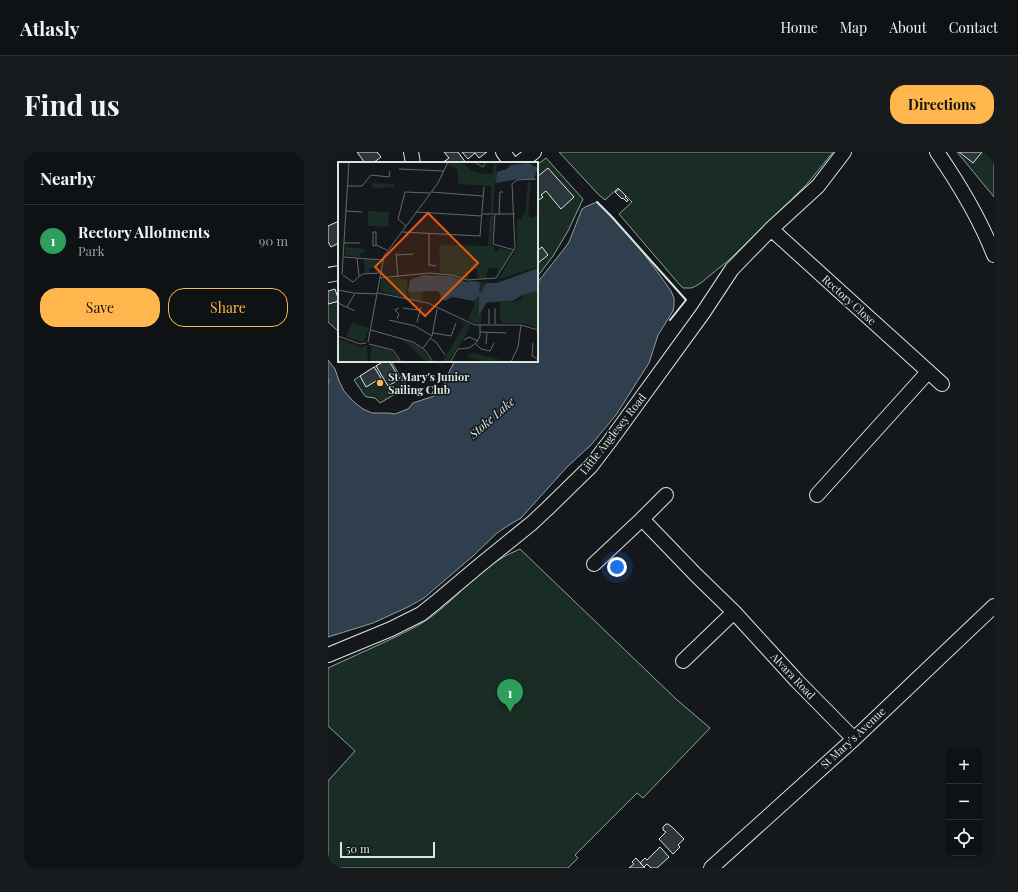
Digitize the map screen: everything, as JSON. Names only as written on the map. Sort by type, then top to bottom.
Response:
[{"type":"street","points":[[411,152],[412,162]]},
{"type":"street","points":[[503,152],[511,162]]},
{"type":"street","points":[[520,162],[534,152]]},
{"type":"street","name":"Little Anglesey Road","points":[[328,655],[395,628],[421,614],[547,509],[598,458],[703,313],[732,269],[771,229],[818,186],[844,152]]},
{"type":"street","points":[[937,152],[952,174],[992,246]]},
{"type":"street","name":"Rectory Close","points":[[771,229],[942,384]]},
{"type":"street","points":[[328,275],[338,273]]},
{"type":"street","points":[[817,495],[928,372]]},
{"type":"street","points":[[594,564],[666,495]]},
{"type":"street","name":"Alvara Road","points":[[642,519],[734,612],[854,739]]},
{"type":"street","name":"St Mary's Avenue","points":[[711,868],[854,739],[994,606]]},
{"type":"street","points":[[683,661],[734,612]]},
{"type":"green space","points":[[559,152],[833,152],[807,184],[730,259],[696,286],[691,288],[683,288],[619,214],[632,202],[618,188],[605,200]]},
{"type":"green space","points":[[957,152],[994,152],[994,197]]},
{"type":"green space","points":[[546,158],[583,199],[568,231],[553,256],[538,276],[538,164]]},
{"type":"green space","points":[[338,301],[338,331],[328,322],[328,304]]},
{"type":"green space","name":"St Mary's Junior Sailing Club","points":[[382,362],[392,362],[407,387],[380,403],[375,398],[365,396],[354,380]]},
{"type":"green space","points":[[520,549],[676,699],[710,728],[643,798],[637,793],[575,855],[578,858],[568,868],[328,868],[328,781],[355,751],[328,726],[328,668],[387,641],[423,622],[446,605],[485,570],[507,555]]},
{"type":"water","name":"Stoke Lake","points":[[597,202],[627,234],[654,267],[671,291],[674,298],[673,311],[658,335],[649,363],[616,415],[591,445],[567,467],[521,518],[497,533],[473,556],[424,598],[373,623],[328,637],[328,360],[335,369],[344,391],[354,402],[363,409],[372,413],[395,414],[408,409],[413,403],[434,396],[444,385],[454,362],[538,362],[538,282],[569,242],[582,209]]},
{"type":"building","points":[[357,152],[377,152],[381,157],[374,162],[364,162]]},
{"type":"building","points":[[444,152],[458,152],[465,162],[443,162],[449,158]]},
{"type":"building","points":[[462,152],[487,152],[479,158],[475,153],[468,159]]},
{"type":"building","points":[[959,152],[982,152],[973,163]]},
{"type":"building","points":[[548,168],[574,197],[561,209],[546,191],[541,195],[543,197],[539,200],[538,176]]},
{"type":"building","points":[[619,189],[626,196],[625,197],[628,200],[627,202],[615,192]]},
{"type":"building","points":[[338,221],[338,244],[331,247],[328,242],[328,226]]},
{"type":"building","points":[[542,247],[548,255],[538,263],[538,250]]},
{"type":"building","points":[[335,289],[338,301],[328,304],[328,291]]},
{"type":"building","points":[[382,362],[390,362],[400,379],[388,386],[376,366]]},
{"type":"building","points":[[374,367],[381,378],[366,387],[360,376]]},
{"type":"building","points":[[666,824],[672,827],[684,839],[678,845],[680,847],[673,854],[659,839],[666,832],[663,830],[663,827]]},
{"type":"building","points":[[660,847],[669,857],[657,868],[651,868],[647,864],[644,867],[640,863],[645,858],[647,860]]},
{"type":"building","points":[[636,858],[645,868],[629,868],[634,864],[632,862]]},
{"type":"wall","points":[[597,202],[686,300],[670,320]]},
{"type":"place","name":"St Mary's Junior Sailing Club","points":[[380,383]]},
{"type":"place","name":"Rectory Allotments","points":[[510,712]]}]
